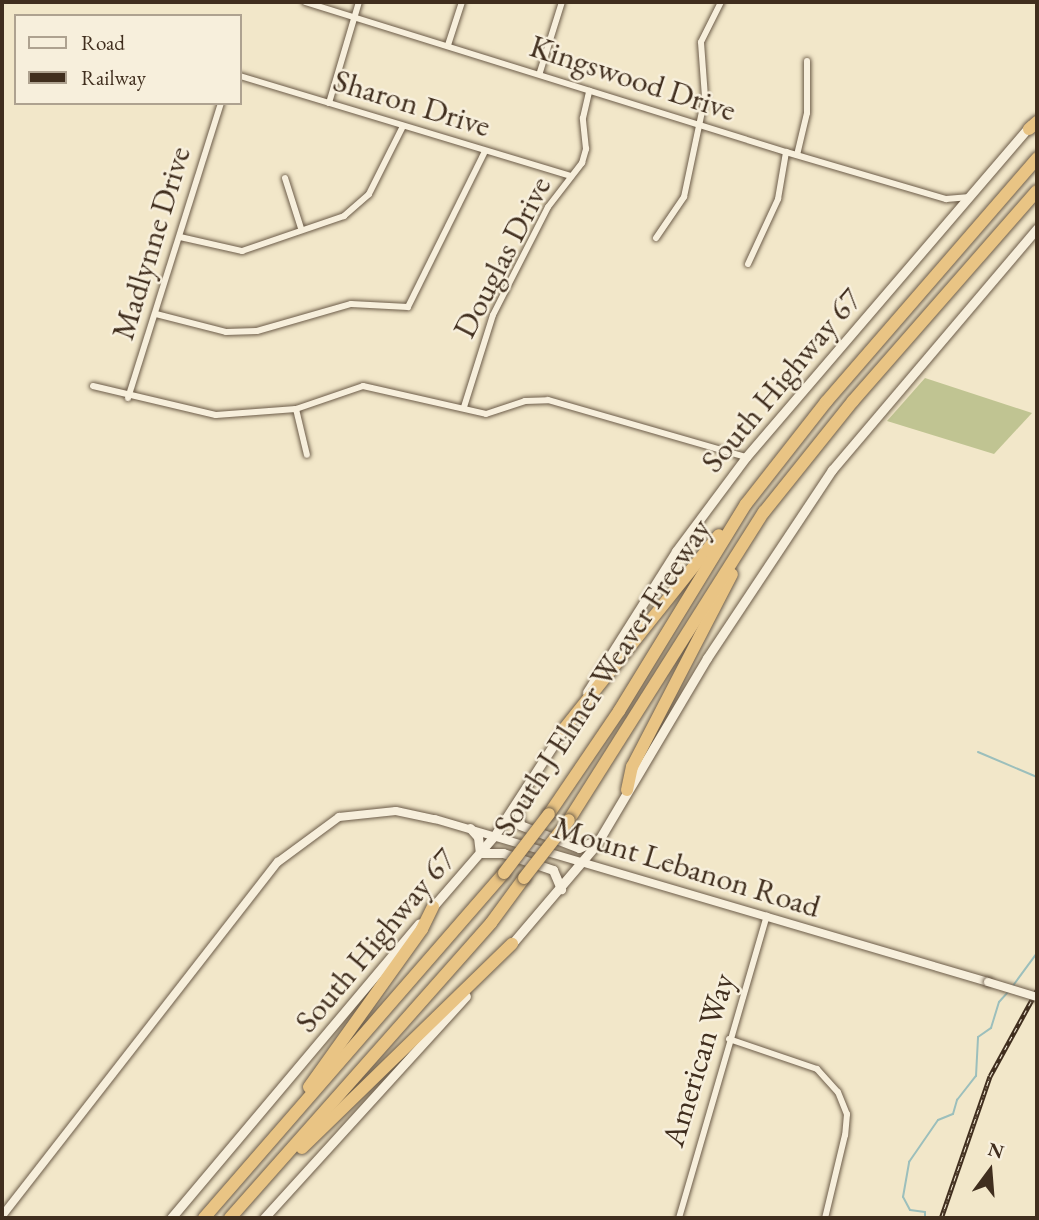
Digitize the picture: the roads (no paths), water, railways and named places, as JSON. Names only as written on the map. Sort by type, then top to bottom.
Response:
[{"type":"highway","name":"South J Elmer Weaver Freeway","points":[[204,1218],[504,873],[549,814],[619,711],[735,521],[826,402],[1037,158]]},
{"type":"highway","name":"South J Elmer Weaver Freeway","points":[[230,1218],[491,923],[569,820],[764,512],[861,392],[1037,191]]},
{"type":"highway","points":[[627,790],[632,767],[764,512]]},
{"type":"highway","points":[[564,729],[717,536],[735,521]]},
{"type":"highway","points":[[237,1180],[244,1165],[346,1038],[433,906]]},
{"type":"highway","points":[[266,1176],[285,1166],[512,944]]},
{"type":"main road","name":"South Highway 67","points":[[171,1218],[495,835],[676,551],[746,457],[1034,123]]},
{"type":"main road","points":[[264,1218],[561,889],[598,840],[627,790],[832,470],[1036,232]]},
{"type":"main road","points":[[517,804],[520,825],[579,848],[598,840]]},
{"type":"main road","points":[[470,828],[478,837],[480,853],[503,853],[553,870],[561,889]]},
{"type":"street","name":"Kingswood Drive","points":[[305,2],[540,72],[589,91],[698,126],[946,199],[971,197]]},
{"type":"street","points":[[329,103],[359,2]]},
{"type":"street","points":[[448,46],[462,2]]},
{"type":"street","points":[[540,72],[562,2]]},
{"type":"street","points":[[656,239],[684,197],[705,97],[701,42],[720,2]]},
{"type":"street","points":[[797,155],[807,113],[807,61]]},
{"type":"street","name":"Sharon Drive","points":[[242,77],[571,176]]},
{"type":"street","name":"Douglas Drive","points":[[464,407],[493,315],[548,207],[585,156],[583,118],[589,91]]},
{"type":"street","name":"Madlynne Drive","points":[[128,398],[220,105]]},
{"type":"street","points":[[180,237],[242,251],[301,228],[344,216],[369,194],[402,126]]},
{"type":"street","points":[[156,314],[226,332],[257,331],[351,304],[408,307],[485,150]]},
{"type":"street","points":[[748,264],[771,220],[786,152]]},
{"type":"street","points":[[285,178],[301,228]]},
{"type":"street","points":[[946,199],[955,214]]},
{"type":"street","points":[[93,386],[128,398],[216,415],[296,409],[363,386],[493,414],[524,401],[548,400],[746,457]]},
{"type":"street","points":[[296,409],[307,455]]},
{"type":"street","name":"Mount Lebanon Road","points":[[2,1216],[278,862],[310,834],[339,817],[366,811],[396,811],[470,828],[1037,996]]},
{"type":"street","name":"American Way","points":[[679,1218],[767,916]]},
{"type":"street","points":[[729,1040],[817,1069],[838,1092],[846,1114],[845,1135],[825,1218]]},
{"type":"waterway","points":[[978,752],[1037,777]]},
{"type":"waterway","points":[[1012,987],[1037,953]]},
{"type":"waterway","points":[[925,1218],[925,1212],[910,1210],[903,1197],[909,1162],[938,1120],[953,1114],[957,1100],[976,1076],[978,1037],[991,1028],[999,1002],[1009,991]]},
{"type":"railway","points":[[941,1218],[990,1076],[1037,990]]}]
